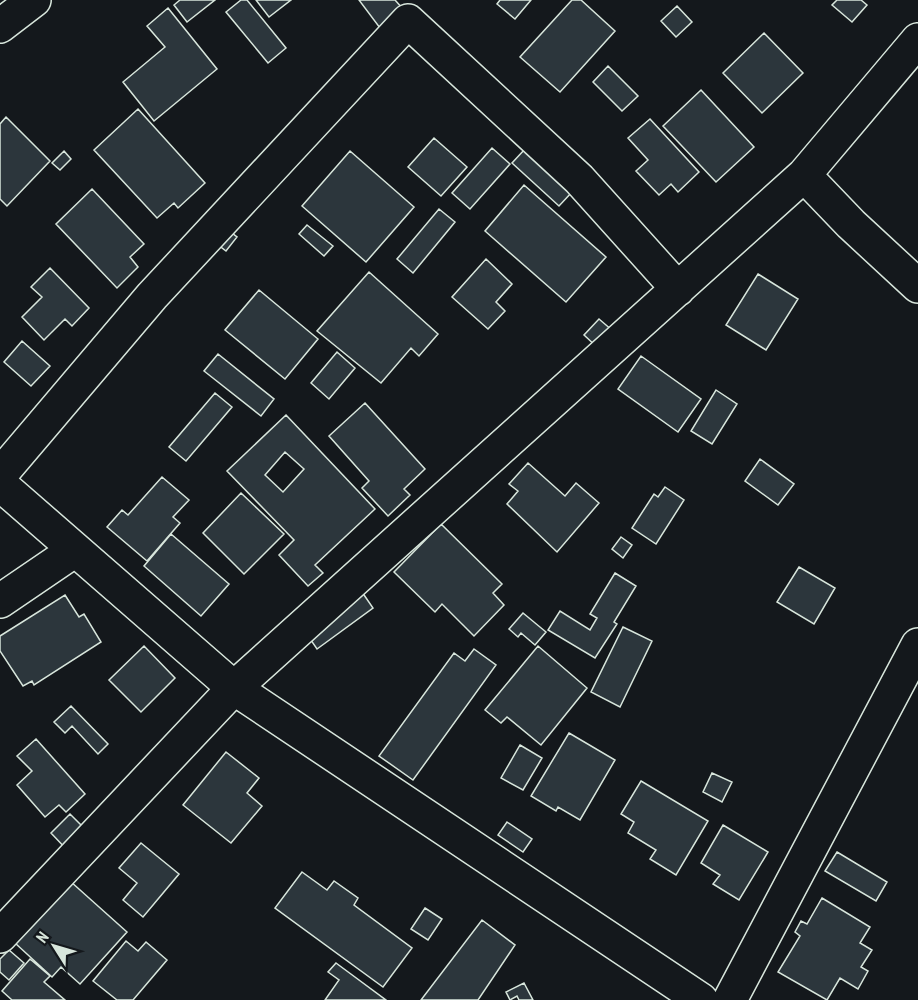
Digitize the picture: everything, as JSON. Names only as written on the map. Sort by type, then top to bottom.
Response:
[{"type":"street","points":[[0,26],[34,0]]},
{"type":"street","points":[[0,475],[152,296],[408,21],[579,179],[678,289]]},
{"type":"street","points":[[0,936],[234,688],[804,175],[918,40]]},
{"type":"street","points":[[804,175],[851,224],[918,286]]},
{"type":"street","points":[[0,484],[234,688],[702,1000]]},
{"type":"street","points":[[0,601],[75,550]]},
{"type":"street","points":[[730,1000],[918,645]]},
{"type":"building","points":[[180,0],[215,0],[187,22],[174,5]]},
{"type":"building","points":[[241,0],[247,0],[286,48],[268,63],[226,12]]},
{"type":"building","points":[[256,0],[291,0],[269,17]]},
{"type":"building","points":[[359,0],[395,0],[403,9],[380,28]]},
{"type":"building","points":[[500,0],[531,0],[515,19],[497,4]]},
{"type":"building","points":[[572,0],[581,0],[615,31],[560,92],[520,57]]},
{"type":"building","points":[[837,0],[861,0],[867,5],[852,22],[832,5]]},
{"type":"building","points":[[677,6],[692,22],[676,37],[661,21]]},
{"type":"building","points":[[168,8],[217,69],[154,121],[123,82],[165,47],[147,26]]},
{"type":"building","points":[[764,33],[803,73],[762,113],[723,73]]},
{"type":"building","points":[[608,66],[638,96],[622,111],[593,82]]},
{"type":"building","points":[[701,90],[754,147],[716,182],[663,126]]},
{"type":"building","points":[[138,109],[205,183],[178,208],[174,203],[157,218],[94,150]]},
{"type":"building","points":[[6,117],[50,161],[7,206],[0,199],[0,124]]},
{"type":"building","points":[[650,119],[699,172],[678,192],[671,184],[659,195],[636,171],[648,160],[628,138]]},
{"type":"building","points":[[434,138],[467,167],[441,196],[408,167]]},
{"type":"building","points":[[492,148],[510,164],[470,209],[452,193]]},
{"type":"building","points":[[525,149],[572,192],[559,206],[512,163]]},
{"type":"building","points":[[64,151],[71,159],[60,170],[52,163]]},
{"type":"building","points":[[350,151],[414,207],[366,262],[302,206]]},
{"type":"building","points":[[524,185],[606,257],[566,302],[485,231]]},
{"type":"building","points":[[92,189],[144,244],[130,257],[138,267],[117,288],[56,224]]},
{"type":"building","points":[[439,209],[455,222],[413,273],[397,259]]},
{"type":"building","points":[[307,225],[333,246],[324,256],[299,234]]},
{"type":"building","points":[[228,230],[237,237],[226,251],[217,244]]},
{"type":"building","points":[[486,259],[512,284],[496,302],[505,311],[488,329],[452,297]]},
{"type":"building","points":[[50,268],[89,308],[72,326],[65,319],[44,340],[22,317],[42,297],[31,287]]},
{"type":"building","points":[[369,272],[438,334],[419,356],[411,348],[381,383],[317,331]]},
{"type":"building","points":[[758,274],[798,299],[766,350],[726,325]]},
{"type":"building","points":[[259,290],[318,339],[285,379],[225,330]]},
{"type":"building","points":[[599,319],[613,331],[598,348],[584,335]]},
{"type":"building","points":[[22,341],[50,366],[31,386],[4,362]]},
{"type":"building","points":[[337,352],[355,368],[329,399],[311,383]]},
{"type":"building","points":[[218,354],[274,399],[261,416],[204,371]]},
{"type":"building","points":[[641,356],[701,399],[678,432],[618,389]]},
{"type":"building","points":[[716,390],[737,404],[712,444],[691,431]]},
{"type":"building","points":[[215,393],[232,407],[186,461],[169,447]]},
{"type":"building","points":[[365,403],[425,469],[404,489],[410,495],[388,516],[362,488],[369,481],[329,436]]},
{"type":"building","points":[[286,415],[375,509],[315,565],[323,573],[308,586],[279,555],[294,540],[227,471]],"holes":[[[285,452],[304,469],[283,492],[265,475]]]},
{"type":"building","points":[[760,459],[794,484],[778,505],[745,481]]},
{"type":"building","points":[[528,463],[565,496],[576,483],[599,503],[557,552],[507,504],[518,491],[509,484]]},
{"type":"building","points":[[162,477],[189,500],[173,517],[180,523],[147,561],[107,527],[122,510],[128,515]]},
{"type":"building","points":[[665,487],[684,500],[656,544],[632,528],[654,494],[658,497]]},
{"type":"building","points":[[241,493],[284,534],[244,574],[203,533]]},
{"type":"building","points":[[441,524],[502,584],[493,593],[504,605],[474,636],[442,604],[435,612],[394,572]]},
{"type":"building","points":[[171,534],[229,584],[201,616],[144,566]]},
{"type":"building","points":[[621,537],[632,545],[623,558],[612,549]]},
{"type":"building","points":[[799,567],[835,588],[814,624],[777,602]]},
{"type":"building","points":[[615,573],[636,586],[614,622],[617,624],[595,658],[548,630],[560,611],[590,630],[597,618],[590,614]]},
{"type":"building","points":[[362,592],[373,608],[317,649],[306,633]]},
{"type":"building","points":[[65,595],[79,617],[84,614],[101,642],[34,685],[32,681],[23,686],[0,651],[0,636]]},
{"type":"building","points":[[523,613],[546,632],[535,645],[521,633],[518,637],[509,629]]},
{"type":"building","points":[[623,627],[652,641],[620,707],[591,692]]},
{"type":"building","points":[[144,646],[175,678],[141,712],[109,680]]},
{"type":"building","points":[[538,646],[587,688],[541,745],[507,717],[501,723],[485,710]]},
{"type":"building","points":[[474,649],[496,665],[413,780],[379,756],[454,653],[465,661]]},
{"type":"building","points":[[71,706],[108,744],[98,754],[72,726],[65,733],[54,722]]},
{"type":"building","points":[[569,733],[615,760],[580,820],[558,807],[556,811],[531,796]]},
{"type":"building","points":[[36,739],[85,794],[66,812],[59,805],[45,817],[17,785],[32,771],[17,756]]},
{"type":"building","points":[[520,745],[542,758],[523,790],[501,778]]},
{"type":"building","points":[[226,752],[259,778],[247,793],[262,806],[231,843],[183,805]]},
{"type":"building","points":[[712,773],[732,782],[722,802],[703,792]]},
{"type":"building","points":[[641,781],[708,821],[676,875],[650,859],[656,850],[628,833],[634,822],[621,814]]},
{"type":"building","points":[[70,814],[88,832],[69,852],[51,833]]},
{"type":"building","points":[[507,822],[532,839],[523,852],[498,835]]},
{"type":"building","points":[[723,825],[768,852],[739,900],[713,884],[720,875],[701,863]]},
{"type":"building","points":[[141,843],[179,874],[143,917],[123,900],[137,883],[119,868]]},
{"type":"building","points":[[837,852],[887,882],[876,901],[825,871]]},
{"type":"building","points":[[302,872],[327,890],[334,881],[358,898],[354,905],[412,948],[383,987],[275,908]]},
{"type":"building","points":[[70,881],[127,932],[80,984],[61,967],[52,977],[15,943]]},
{"type":"building","points":[[822,898],[870,927],[860,943],[872,950],[861,967],[868,971],[858,989],[840,978],[827,1000],[778,972],[800,936],[795,932],[801,921],[807,924]]},
{"type":"building","points":[[425,908],[442,919],[428,940],[411,929]]},
{"type":"building","points":[[482,920],[515,945],[478,1000],[421,1000]]},
{"type":"building","points":[[126,941],[138,951],[146,942],[167,960],[133,1000],[117,1000],[93,981]]},
{"type":"building","points":[[9,950],[24,963],[9,980],[0,972],[0,959]]},
{"type":"building","points":[[30,959],[50,976],[44,982],[65,1000],[12,1000],[2,991]]},
{"type":"building","points":[[336,963],[386,1000],[325,1000],[339,980],[328,972]]},
{"type":"building","points":[[524,983],[533,1000],[519,1000],[517,996],[510,1000],[506,992]]}]
